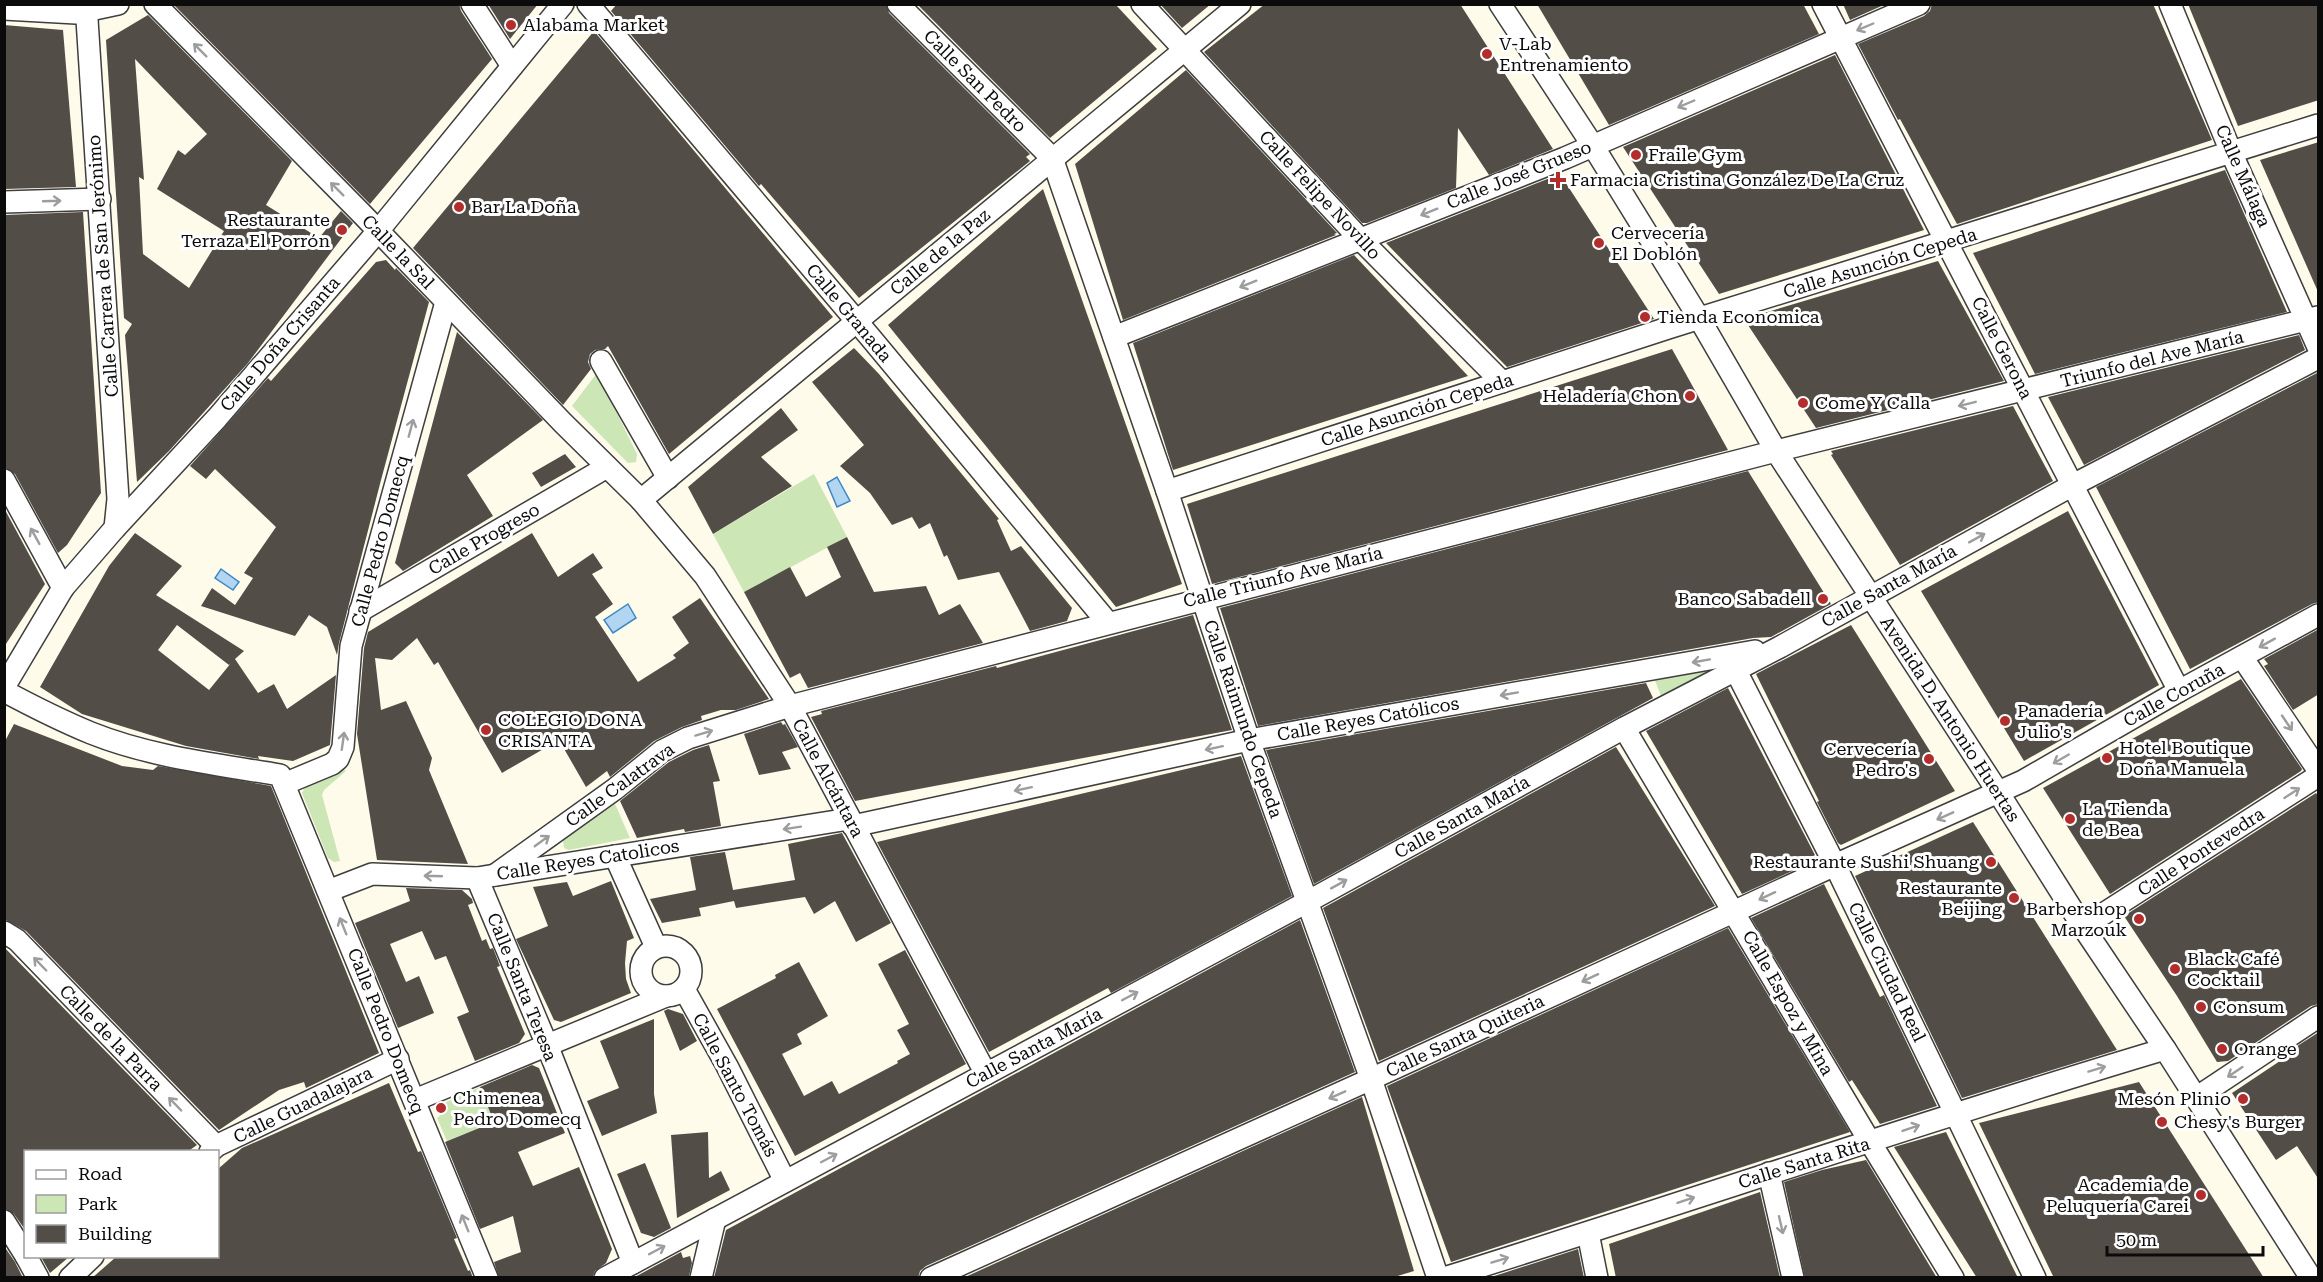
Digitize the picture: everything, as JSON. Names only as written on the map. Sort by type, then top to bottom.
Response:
[{"type":"street","points":[[4,9],[86,8],[118,4]]},
{"type":"street","name":"Calle la Sal","points":[[155,4],[641,500]]},
{"type":"street","points":[[472,4],[512,66]]},
{"type":"street","name":"Calle Doña Crisanta","points":[[5,686],[63,588],[217,418],[378,231],[563,4]]},
{"type":"street","name":"Calle Granada","points":[[588,4],[1108,623]]},
{"type":"street","name":"Calle San Pedro","points":[[898,4],[1052,159]]},
{"type":"street","name":"Calle Felipe Novillo","points":[[1142,4],[1360,239],[1502,382]]},
{"type":"street","name":"Calle de la Paz","points":[[641,500],[1239,4]]},
{"type":"street","name":"Avenida D. Antonio Huertas","points":[[1500,4],[1593,146],[1699,318],[1776,451],[2083,927],[2165,1049],[2311,1278]]},
{"type":"street","name":"Calle Gerona","points":[[1824,4],[2071,486],[2179,691]]},
{"type":"street","name":"Calle José Grueso","points":[[1114,337],[1593,146],[1919,4]]},
{"type":"street","name":"Calle Málaga","points":[[2170,4],[2231,152],[2312,319],[2319,347]]},
{"type":"street","name":"Calle Carrera de San Jerónimo","points":[[86,8],[118,499],[115,528]]},
{"type":"street","name":"Calle Asunción Cepeda","points":[[1167,491],[1699,318],[2319,125]]},
{"type":"street","name":"Calle Raimundo Cepeda","points":[[1052,159],[1167,491],[1249,740],[1371,1079],[1438,1278]]},
{"type":"street","points":[[4,202],[100,200]]},
{"type":"street","name":"Calle Pedro Domecq","points":[[446,302],[351,646],[343,747],[338,759],[332,764],[282,780],[487,1278]]},
{"type":"street","name":"Triunfo del Ave María","points":[[1776,451],[2312,319]]},
{"type":"street","name":"Calle Santa María","points":[[606,1278],[1307,902],[1624,728],[1779,647],[2071,486],[2319,358]]},
{"type":"street","points":[[601,361],[668,478]]},
{"type":"street","name":"Calle Triunfo Ave María","points":[[790,706],[1776,451]]},
{"type":"street","name":"Calle Progreso","points":[[360,611],[607,467]]},
{"type":"street","points":[[4,480],[63,588]]},
{"type":"street","name":"Calle Alcántara","points":[[641,500],[720,595],[790,706],[986,1074]]},
{"type":"street","name":"Calle Coruña","points":[[1998,792],[2030,777],[2179,691],[2319,615]]},
{"type":"street","name":"Calle Reyes Católicos","points":[[851,823],[1249,740],[1779,647]]},
{"type":"street","points":[[2242,657],[2319,770]]},
{"type":"street","name":"Calle Ciudad Real","points":[[1735,669],[1835,865],[2034,1278]]},
{"type":"street","points":[[5,686],[89,732],[110,740],[171,757],[282,780]]},
{"type":"street","name":"Calle Calatrava","points":[[486,877],[615,789],[662,751],[688,738],[790,706]]},
{"type":"street","name":"Calle Espoz y Mina","points":[[1624,728],[1953,1278]]},
{"type":"street","name":"Calle Pontevedra","points":[[2083,927],[2319,776]]},
{"type":"street","name":"Calle Santa Quiteria","points":[[931,1278],[1998,792]]},
{"type":"street","name":"Calle Reyes Catolicos","points":[[328,891],[372,874],[486,877],[615,856],[851,823]]},
{"type":"street","points":[[615,856],[656,947]]},
{"type":"street","name":"Calle Santa Teresa","points":[[486,877],[547,1046],[633,1263]]},
{"type":"street","name":"Calle de la Parra","points":[[4,932],[17,940],[213,1149]]},
{"type":"street","points":[[415,1100],[675,993],[692,975],[689,960],[679,948],[664,945],[656,947],[644,958],[641,974],[648,988],[654,993],[675,993]]},
{"type":"street","name":"Calle Santo Tomás","points":[[675,993],[727,1066],[785,1181]]},
{"type":"street","points":[[2196,1098],[2319,1017]]},
{"type":"street","name":"Calle Santa Rita","points":[[1444,1278],[1954,1113],[2165,1049]]},
{"type":"street","name":"Calle Guadalajara","points":[[213,1149],[398,1059]]},
{"type":"street","points":[[1769,1173],[1793,1278]]},
{"type":"street","points":[[701,1278],[715,1219]]},
{"type":"street","points":[[4,1221],[24,1253]]},
{"type":"street","points":[[1588,1233],[1597,1278]]},
{"type":"street","points":[[27,1258],[38,1278]]},
{"type":"street","points":[[70,1278],[92,1258]]},
{"type":"green space","points":[[597,373],[637,454],[636,462],[628,463],[572,406]]},
{"type":"green space","points":[[814,474],[847,537],[744,592],[713,534]]},
{"type":"green space","points":[[1725,665],[1663,701],[1654,678]]},
{"type":"green space","points":[[342,768],[346,771],[324,790],[322,795],[340,861],[334,862],[328,858],[302,793],[308,786],[326,779]]},
{"type":"green space","points":[[615,804],[630,838],[569,850],[564,848],[563,841]]},
{"type":"green space","points":[[480,1087],[494,1122],[447,1141],[437,1118],[446,1111],[446,1102]]},
{"type":"water","points":[[837,477],[850,501],[837,507],[827,483]]},
{"type":"water","points":[[221,569],[239,582],[233,590],[215,578]]},
{"type":"water","points":[[628,604],[636,618],[613,633],[604,620]]},
{"type":"building","points":[[173,4],[459,4],[461,11],[492,59],[370,204]]},
{"type":"building","points":[[488,4],[538,4],[510,39]]},
{"type":"building","points":[[617,4],[886,4],[889,13],[1030,154],[1026,157],[1030,161],[859,298],[761,184],[759,186],[611,11]]},
{"type":"building","points":[[917,4],[1115,4],[1157,49],[1050,138]]},
{"type":"building","points":[[1160,4],[1211,4],[1182,28]]},
{"type":"building","points":[[1265,4],[1460,4],[1553,149],[1489,175],[1458,128],[1456,188],[1362,223],[1204,52]]},
{"type":"building","points":[[1537,4],[1803,4],[1819,34],[1609,125]]},
{"type":"building","points":[[1843,4],[1886,4],[1850,20]]},
{"type":"building","points":[[1932,4],[2153,4],[2212,140],[1957,224],[1858,44],[1924,16],[1930,11]]},
{"type":"building","points":[[2188,4],[2319,4],[2319,100],[2238,126]]},
{"type":"building","points":[[148,15],[292,161],[266,205],[319,238],[341,211],[353,223],[248,363],[169,451],[137,482],[125,335],[132,324],[124,318],[106,40]],"holes":[[[135,59],[207,134],[185,155],[178,150],[157,189],[224,231],[189,288],[143,254],[139,177],[144,180]]]},
{"type":"building","points":[[4,25],[63,30],[76,187],[4,189]]},
{"type":"building","points":[[594,31],[833,317],[669,454],[608,346],[590,354],[588,362],[591,369],[563,405],[413,248]]},
{"type":"building","points":[[1835,55],[1924,230],[1719,294],[1623,147]]},
{"type":"building","points":[[1186,70],[1337,233],[1123,320],[1075,164]]},
{"type":"building","points":[[2319,142],[2319,294],[2260,160]]},
{"type":"building","points":[[2225,170],[2287,312],[2035,374],[1973,253]]},
{"type":"building","points":[[1560,174],[1654,319],[1507,367],[1386,243]]},
{"type":"building","points":[[1043,189],[1182,584],[1116,607],[888,325]]},
{"type":"building","points":[[83,212],[101,493],[67,545],[58,553],[15,474],[4,467],[4,215]]},
{"type":"building","points":[[1354,255],[1468,376],[1173,470],[1133,343]]},
{"type":"building","points":[[386,260],[429,302],[337,655],[327,627],[309,615],[295,636],[201,606],[212,588],[235,605],[253,578],[244,573],[276,527],[215,469],[206,479],[190,466],[268,378],[271,381],[376,262]]},
{"type":"building","points":[[1938,261],[2004,381],[1816,428],[1744,319]]},
{"type":"building","points":[[457,332],[543,420],[467,475],[493,516],[403,571],[395,563]]},
{"type":"building","points":[[2299,335],[2305,350],[2084,465],[2048,397]]},
{"type":"building","points":[[854,348],[879,374],[999,519],[997,520],[1011,551],[1021,546],[1072,608],[1067,621],[1030,631],[999,572],[958,580],[947,555],[944,557],[930,523],[919,529],[912,517],[892,525],[870,493],[840,466],[864,445],[812,382]]},
{"type":"building","points":[[1672,349],[1728,450],[1212,584],[1187,504]]},
{"type":"building","points":[[2319,372],[2319,602],[2190,669],[2096,487]]},
{"type":"building","points":[[2013,406],[2053,481],[1900,565],[1831,455],[1833,454],[1831,451]]},
{"type":"building","points":[[781,408],[798,430],[761,457],[792,486],[713,534],[688,487]]},
{"type":"building","points":[[565,454],[576,467],[541,487],[532,473]]},
{"type":"building","points":[[1748,471],[1831,604],[1771,637],[1753,638],[1258,726],[1220,608]]},
{"type":"building","points":[[4,508],[45,584],[4,647]]},
{"type":"building","points":[[2068,511],[2159,685],[2024,761],[1921,591]]},
{"type":"building","points":[[135,533],[182,566],[156,595],[244,651],[235,659],[258,693],[274,684],[287,709],[336,675],[330,745],[293,761],[258,756],[259,759],[186,746],[82,714],[40,687],[109,566]],"holes":[[[177,625],[229,665],[231,663],[209,690],[158,650]]]},
{"type":"building","points":[[532,533],[558,577],[593,553],[603,568],[592,574],[613,604],[595,617],[638,682],[676,658],[673,655],[689,643],[672,617],[700,598],[769,699],[736,710],[721,710],[701,716],[702,720],[654,741],[610,777],[607,771],[586,787],[559,740],[502,773],[438,662],[434,665],[417,638],[392,660],[375,658],[381,710],[406,701],[432,758],[429,770],[468,864],[377,860],[357,734],[364,648],[368,632]]},
{"type":"building","points":[[847,537],[874,592],[926,586],[939,615],[960,604],[983,643],[808,688],[800,673],[790,678],[744,592],[790,567],[806,597],[841,577],[827,547]]},
{"type":"building","points":[[1193,615],[1232,730],[855,801],[811,717],[822,714],[821,711],[996,666],[997,668]]},
{"type":"building","points":[[1851,625],[1955,791],[1841,845],[1817,802],[1819,801],[1756,674]]},
{"type":"building","points":[[2319,629],[2319,694],[2293,710],[2264,666],[2268,664],[2264,659]]},
{"type":"building","points":[[2241,679],[2302,769],[2301,771],[2110,894],[2043,788]]},
{"type":"building","points":[[1646,683],[1653,698],[1314,884],[1266,750]]},
{"type":"building","points":[[1728,688],[1815,855],[1810,858],[1812,862],[1742,894],[1646,731]]},
{"type":"building","points":[[781,722],[785,724],[798,747],[782,752],[791,769],[759,775],[744,734]]},
{"type":"building","points":[[14,724],[122,766],[153,770],[158,766],[271,786],[379,1053],[306,1088],[304,1082],[279,1090],[219,1130],[26,931],[4,919],[4,743]]},
{"type":"building","points":[[709,745],[720,781],[713,782],[721,826],[685,832],[684,829],[637,838],[620,801],[669,762]]},
{"type":"building","points":[[1616,747],[1715,906],[1379,1061],[1323,908]]},
{"type":"building","points":[[1241,756],[1292,896],[1111,993],[1108,988],[989,1052],[877,842]]},
{"type":"building","points":[[2316,793],[2319,797],[2319,1004],[2311,1006],[2228,1061],[2217,1062],[2124,916]]},
{"type":"building","points":[[1973,822],[2117,1050],[1962,1098],[1855,876]]},
{"type":"building","points":[[842,833],[891,923],[856,942],[835,901],[814,914],[805,897],[736,908],[734,901],[699,908],[701,916],[662,923],[650,899],[696,890],[690,857],[725,852],[733,890],[795,880],[788,844]]},
{"type":"building","points":[[611,881],[634,938],[627,941],[625,963],[626,979],[631,993],[561,1022],[554,1020],[516,939],[548,926],[533,887],[567,882],[573,896]]},
{"type":"building","points":[[1824,884],[1880,997],[1884,995],[1937,1106],[1880,1124],[1852,1080],[1849,1082],[1751,918]]},
{"type":"building","points":[[406,888],[462,890],[472,899],[473,903],[468,905],[482,941],[486,939],[490,949],[493,948],[500,966],[497,967],[525,1034],[519,1043],[475,1061],[457,1017],[469,1012],[446,956],[435,960],[422,931],[390,944],[406,982],[419,976],[434,1013],[398,1028],[355,923],[410,901]]},
{"type":"building","points":[[1300,920],[1355,1072],[926,1266],[920,1271],[918,1278],[714,1278],[726,1230]]},
{"type":"building","points":[[1728,928],[1850,1132],[1451,1262],[1387,1086]]},
{"type":"building","points":[[4,947],[197,1145],[190,1150],[24,1150],[24,1228],[14,1214],[4,1208]]},
{"type":"building","points":[[905,950],[966,1064],[795,1156],[717,1009],[776,978],[775,975],[799,962],[828,1016],[797,1034],[802,1044],[782,1054],[804,1096],[832,1081],[839,1094],[898,1063],[897,1061],[910,1054],[897,1030],[909,1024],[878,964]]},
{"type":"building","points":[[668,1009],[683,1014],[697,1041],[680,1051],[664,1011]]},
{"type":"building","points":[[654,1019],[654,1094],[657,1113],[602,1136],[587,1101],[619,1088],[600,1041]]},
{"type":"building","points":[[2319,1032],[2319,1180],[2297,1146],[2276,1160],[2232,1093],[2283,1059],[2277,1059]]},
{"type":"building","points":[[532,1065],[539,1068],[565,1133],[518,1152],[533,1186],[579,1167],[612,1249],[606,1263],[595,1271],[592,1278],[499,1278],[494,1262],[521,1252],[513,1216],[480,1229],[445,1142],[494,1122],[480,1087]]},
{"type":"building","points":[[2139,1082],[2264,1278],[2054,1278],[1979,1123]]},
{"type":"building","points":[[389,1083],[418,1152],[421,1151],[457,1238],[454,1239],[473,1278],[92,1278],[115,1258],[219,1258],[219,1168],[242,1148]]},
{"type":"building","points":[[1362,1097],[1414,1271],[1391,1278],[963,1278]]},
{"type":"building","points":[[708,1132],[709,1178],[721,1171],[730,1190],[677,1218],[671,1135]]},
{"type":"building","points":[[1946,1132],[2018,1278],[1977,1278],[1894,1147]]},
{"type":"building","points":[[1866,1160],[1937,1278],[1805,1278],[1784,1182]]},
{"type":"building","points":[[645,1163],[671,1228],[654,1237],[641,1233],[617,1174]]},
{"type":"building","points":[[1760,1192],[1780,1278],[1616,1278],[1609,1244]]},
{"type":"building","points":[[4,1246],[15,1262],[23,1278],[4,1278]]},
{"type":"building","points":[[1578,1249],[1584,1278],[1488,1278],[1538,1262]]},
{"type":"building","points":[[681,1252],[683,1258],[690,1256],[692,1263],[689,1276],[685,1278],[633,1278]]},
{"type":"building","points":[[42,1258],[68,1258],[50,1273]]},
{"type":"place","name":"Alabama Market","points":[[511,25]]},
{"type":"place","name":"V-Lab Entrenamiento","points":[[1487,54]]},
{"type":"place","name":"Fraile Gym","points":[[1636,155]]},
{"type":"place","name":"Farmacia Cristina González De La Cruz","points":[[1558,180]]},
{"type":"place","name":"Bar La Doña","points":[[459,207]]},
{"type":"place","name":"Restaurante Terraza El Porrón","points":[[342,230]]},
{"type":"place","name":"Cervecería El Doblón","points":[[1599,243]]},
{"type":"place","name":"Tienda Economica","points":[[1645,317]]},
{"type":"place","name":"Heladería Chon","points":[[1690,396]]},
{"type":"place","name":"Come Y Calla","points":[[1803,403]]},
{"type":"place","name":"Banco Sabadell","points":[[1823,599]]},
{"type":"place","name":"Panadería Julio's","points":[[2005,721]]},
{"type":"place","name":"COLEGIO DONA CRISANTA","points":[[486,730]]},
{"type":"place","name":"Hotel Boutique Doña Manuela","points":[[2107,758]]},
{"type":"place","name":"Cervecería Pedro's","points":[[1929,759]]},
{"type":"place","name":"La Tienda de Bea","points":[[2070,819]]},
{"type":"place","name":"Restaurante Sushi Shuang","points":[[1991,862]]},
{"type":"place","name":"Restaurante Beijing","points":[[2014,898]]},
{"type":"place","name":"Barbershop Marzouk","points":[[2139,919]]},
{"type":"place","name":"Black Café Cocktail","points":[[2175,969]]},
{"type":"place","name":"Consum","points":[[2201,1007]]},
{"type":"place","name":"Orange","points":[[2222,1049]]},
{"type":"place","name":"Mesón Plinio","points":[[2243,1099]]},
{"type":"place","name":"Chimenea Pedro Domecq","points":[[441,1108]]},
{"type":"place","name":"Chesy's Burger","points":[[2162,1122]]},
{"type":"place","name":"Academia de Peluquería Carei","points":[[2201,1195]]}]
